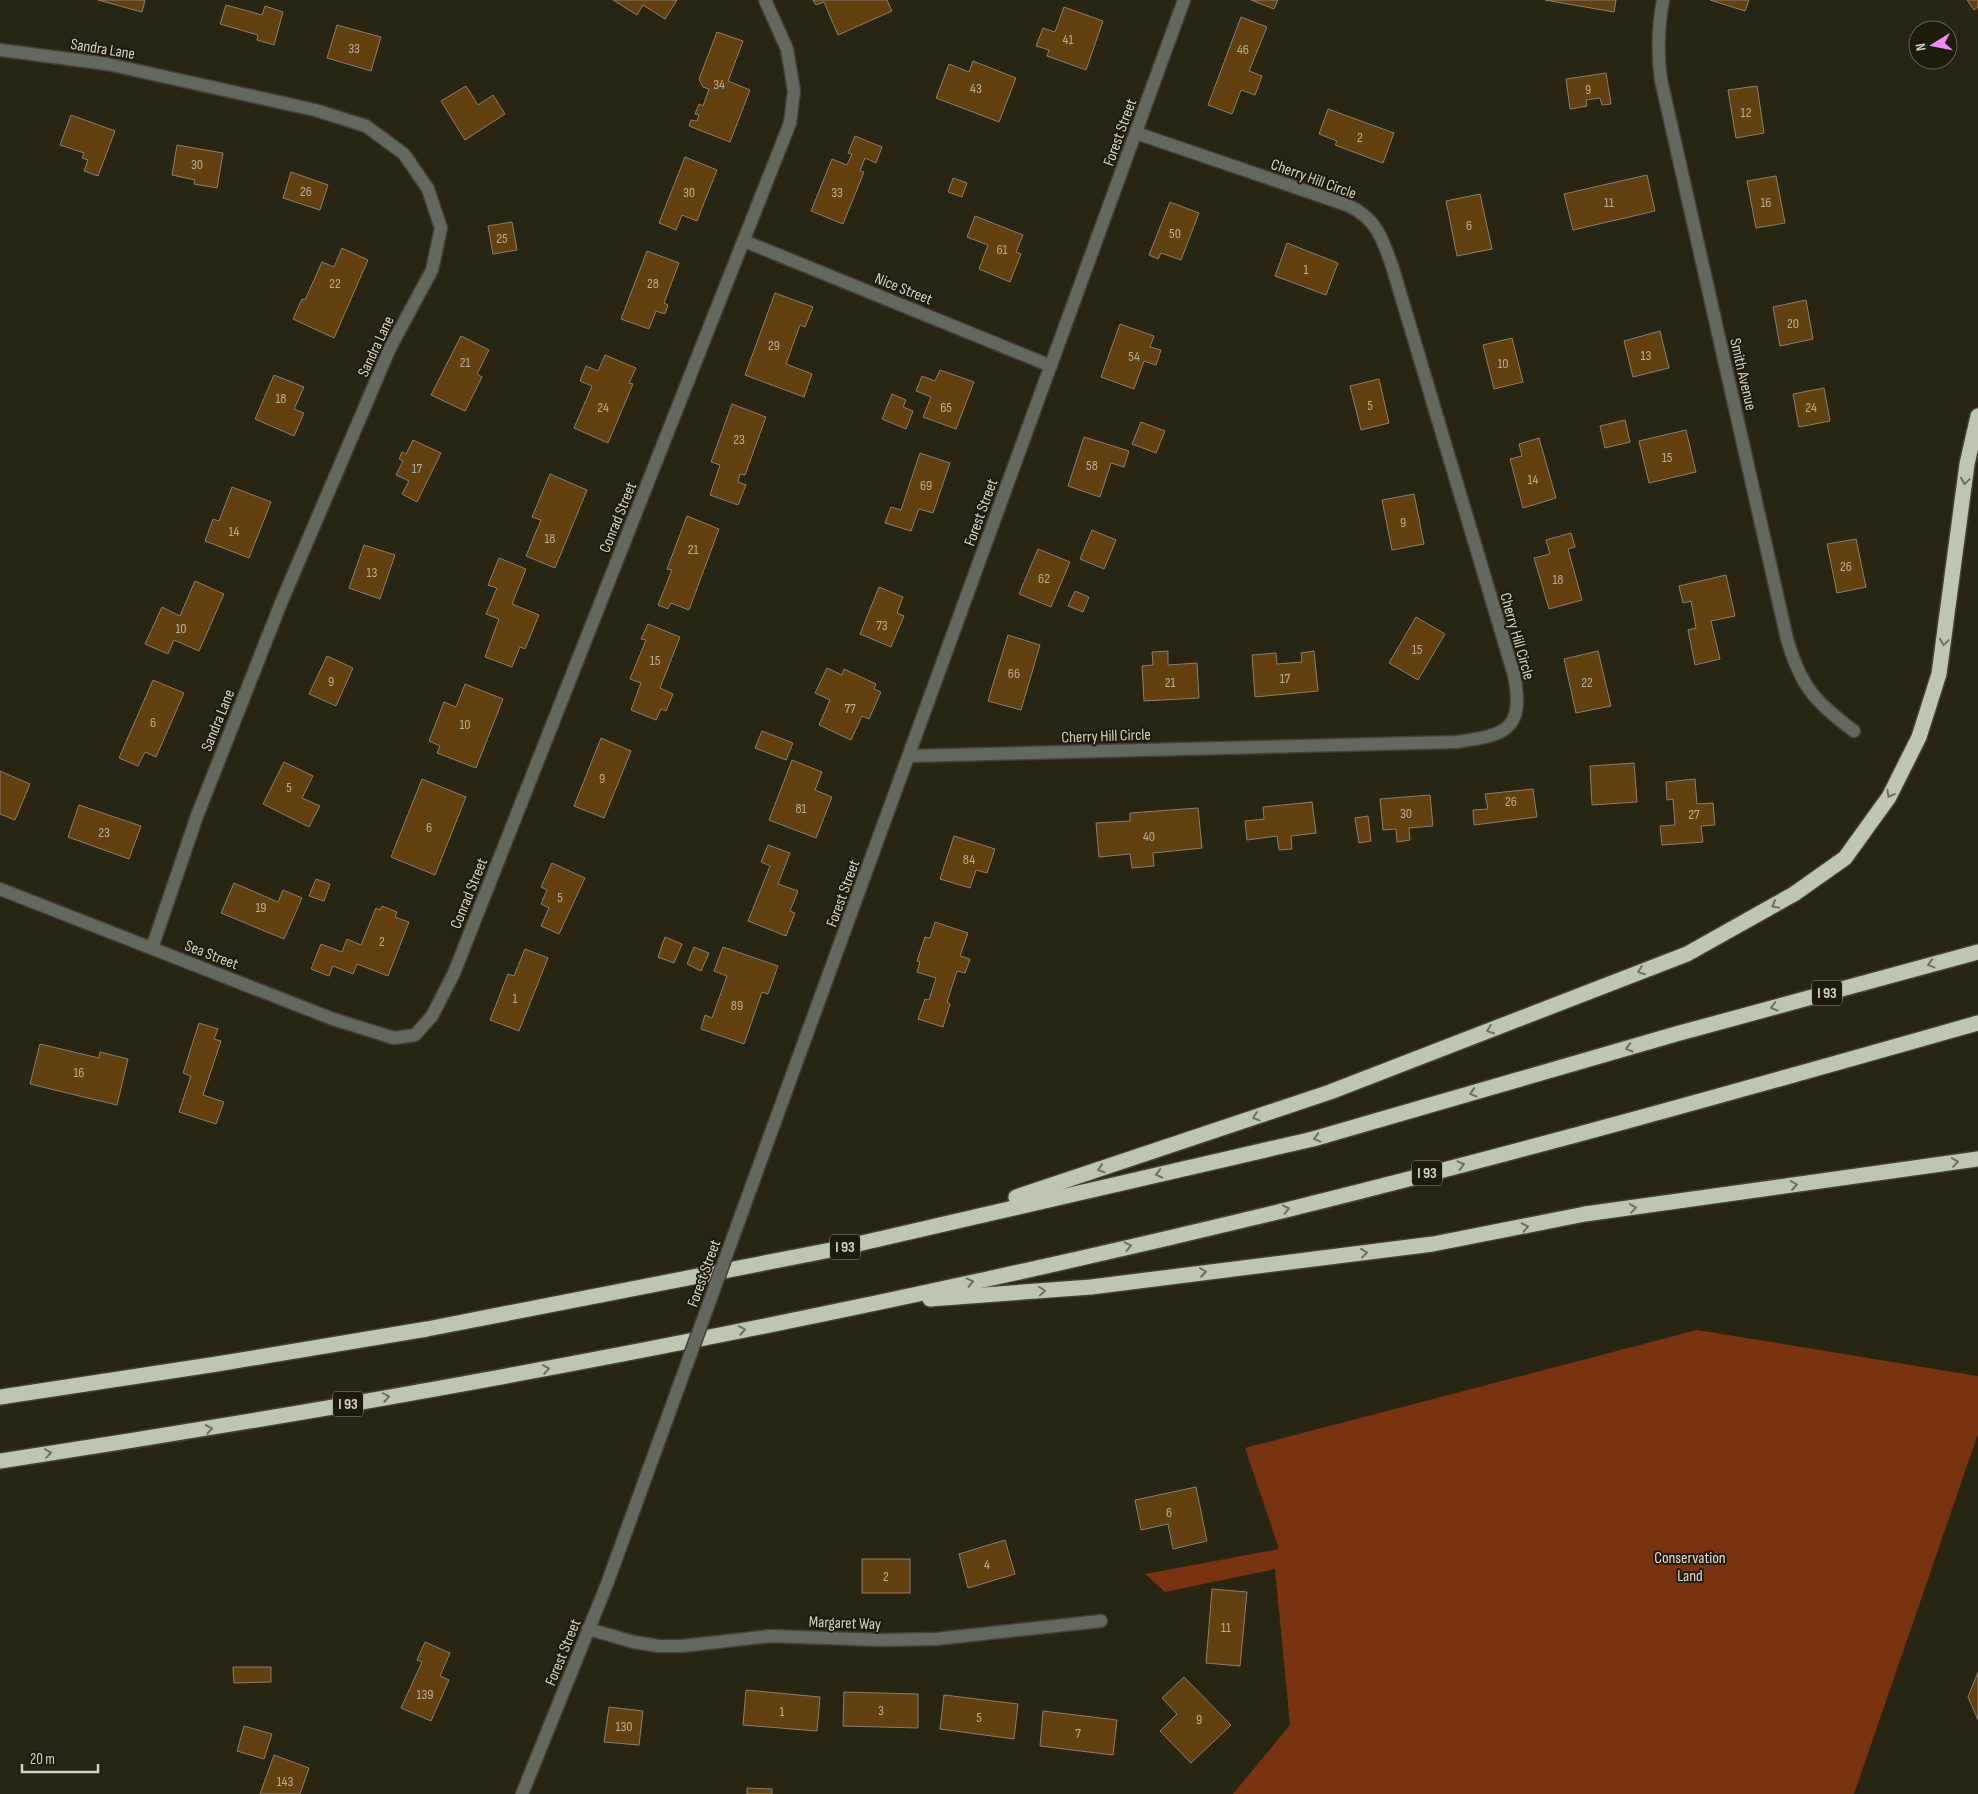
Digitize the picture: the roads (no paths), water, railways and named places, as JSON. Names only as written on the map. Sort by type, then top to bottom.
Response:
[{"type":"highway","points":[[926,1227],[1330,1092],[1687,954],[1794,894],[1845,858],[1888,797],[1919,737],[1940,674],[1967,464],[1978,416]]},
{"type":"highway","name":"I 93","points":[[0,1397],[227,1362],[427,1328],[826,1251],[1313,1139],[1676,1034],[1978,952]]},
{"type":"highway","name":"I 93","points":[[0,1461],[202,1430],[572,1364],[871,1304],[1300,1206],[1660,1113],[1978,1023]]},
{"type":"highway","points":[[871,1304],[1091,1287],[1415,1246],[1512,1230],[1585,1214],[1978,1159]]},
{"type":"street","name":"Conrad Street","points":[[415,1035],[432,1016],[454,973],[790,124],[794,91],[787,49],[765,0]]},
{"type":"street","name":"Forest Street","points":[[522,1794],[607,1584],[1184,0]]},
{"type":"street","name":"Smith Avenue","points":[[1663,0],[1657,55],[1661,80],[1788,639],[1796,668],[1809,691],[1828,712],[1854,731]]},
{"type":"street","name":"Sandra Lane","points":[[0,50],[107,64],[315,110],[366,126],[404,154],[428,190],[441,228],[432,270],[390,348],[281,603],[197,816],[152,948]]},
{"type":"street","name":"Cherry Hill Circle","points":[[909,756],[1456,742],[1500,733],[1512,723],[1516,710],[1517,693],[1514,675],[1393,269],[1383,241],[1375,227],[1366,216],[1347,205],[1136,133]]},
{"type":"street","name":"Nice Street","points":[[744,241],[1051,366]]},
{"type":"street","name":"Sea Street","points":[[0,889],[333,1019],[394,1038],[415,1035]]},
{"type":"street","name":"Margaret Way","points":[[588,1629],[634,1642],[658,1646],[682,1646],[770,1636],[890,1640],[936,1639],[1102,1621]]},
{"type":"park label","name":"Conservation Land","points":[[1690,1566]]}]
